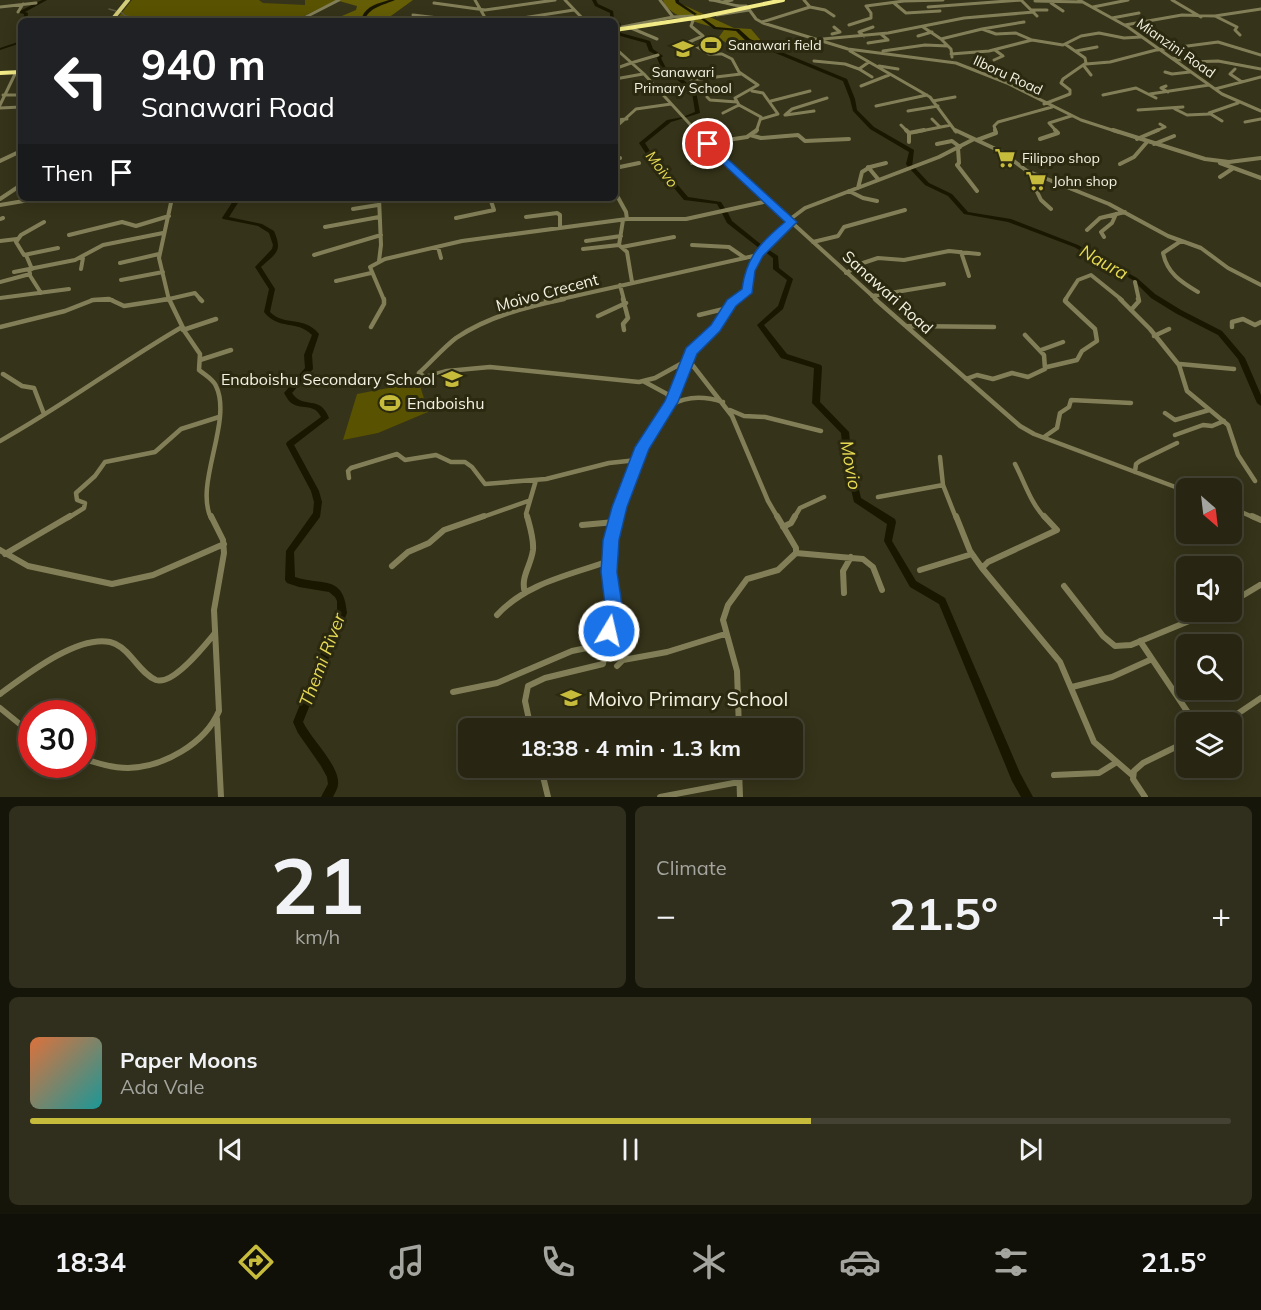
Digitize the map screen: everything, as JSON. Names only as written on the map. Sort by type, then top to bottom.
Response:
[{"type":"highway","points":[[618,28],[748,8],[774,0]]},
{"type":"highway","points":[[618,29],[710,15],[783,0]]},
{"type":"highway","points":[[0,72],[18,71]]},
{"type":"main road","points":[[113,18],[128,0]]},
{"type":"street","points":[[304,18],[339,0]]},
{"type":"street","points":[[475,0],[485,18]]},
{"type":"street","points":[[434,3],[481,10],[555,0]]},
{"type":"street","points":[[565,0],[582,18]]},
{"type":"street","points":[[660,0],[673,17]]},
{"type":"street","points":[[710,0],[723,2],[732,7],[748,8],[760,22],[810,7],[824,10],[834,16]]},
{"type":"street","points":[[723,2],[732,0]]},
{"type":"street","points":[[804,0],[810,7]]},
{"type":"street","points":[[849,25],[872,18],[871,13],[864,7],[915,0],[943,0]]},
{"type":"street","points":[[928,7],[1021,0],[1037,16]]},
{"type":"street","points":[[1092,7],[1128,0]]},
{"type":"street","points":[[1172,0],[1201,17]]},
{"type":"street","points":[[921,1],[934,11]]},
{"type":"street","points":[[1035,1],[1051,3],[1081,1]]},
{"type":"street","name":"Mianzini Road","points":[[1081,1],[1125,25],[1157,50],[1215,89],[1238,103],[1261,111]]},
{"type":"street","points":[[0,7],[36,3]]},
{"type":"street","points":[[894,3],[906,14],[940,11]]},
{"type":"street","points":[[1051,3],[1063,11]]},
{"type":"street","points":[[18,12],[24,4]]},
{"type":"street","points":[[1125,25],[1182,15],[1215,16],[1261,9]]},
{"type":"street","points":[[522,18],[574,10]]},
{"type":"street","points":[[820,40],[830,37],[881,34],[963,18],[1047,10]]},
{"type":"street","points":[[1112,18],[1139,13]]},
{"type":"street","points":[[413,15],[438,18]]},
{"type":"street","points":[[1215,16],[1237,27],[1235,30],[1240,34]]},
{"type":"street","points":[[622,27],[673,17],[691,17],[693,21],[691,26],[703,36],[689,42],[709,54],[722,54],[732,59],[741,74],[758,85],[737,96],[738,104]]},
{"type":"street","name":"Ilboru Road","points":[[760,22],[848,49],[952,63],[1007,83],[1071,116],[1137,139],[1215,161],[1261,158]]},
{"type":"street","points":[[941,39],[1024,22]]},
{"type":"street","points":[[830,37],[840,32],[834,27]]},
{"type":"street","points":[[864,36],[859,32],[873,27]]},
{"type":"street","points":[[922,27],[932,32],[948,46],[952,63]]},
{"type":"street","points":[[631,28],[657,39]]},
{"type":"street","points":[[982,29],[996,34],[1016,33],[1034,40],[1065,44],[1085,58],[1085,65],[1091,75]]},
{"type":"street","points":[[918,36],[932,32]]},
{"type":"street","points":[[1065,44],[1076,38],[1099,33],[1124,38],[1142,37]]},
{"type":"street","points":[[868,43],[888,40],[881,34]]},
{"type":"street","points":[[951,54],[995,50],[1034,40]]},
{"type":"street","points":[[1044,104],[1070,94],[1070,90],[1060,83],[1061,79],[1070,71],[1085,65],[1110,62],[1157,50],[1218,42],[1261,56]]},
{"type":"street","points":[[875,52],[926,45],[948,46]]},
{"type":"street","points":[[1076,51],[1096,46]]},
{"type":"street","points":[[848,49],[869,62],[898,69]]},
{"type":"street","points":[[994,60],[1004,56],[995,50]]},
{"type":"street","name":"Sanawari Road","points":[[620,53],[643,74],[708,144],[768,201],[1020,426],[1176,486]]},
{"type":"street","points":[[618,68],[658,55]]},
{"type":"street","points":[[1170,58],[1190,62],[1218,61],[1261,69]]},
{"type":"street","points":[[814,61],[845,64],[873,76]]},
{"type":"street","points":[[859,69],[869,62]]},
{"type":"street","points":[[879,66],[889,75],[927,95],[938,106],[957,133],[1002,152],[1027,171],[1125,212],[1161,233],[1204,249],[1227,268],[1261,285]]},
{"type":"street","points":[[1235,69],[1231,71],[1232,76],[1242,82]]},
{"type":"street","points":[[18,72],[3,95],[0,107],[18,107]]},
{"type":"street","points":[[1165,72],[1172,74],[1190,72]]},
{"type":"street","points":[[618,78],[643,74]]},
{"type":"street","points":[[691,80],[741,74]]},
{"type":"street","points":[[861,86],[889,75]]},
{"type":"street","points":[[1215,89],[1261,77]]},
{"type":"street","points":[[1150,94],[1209,85]]},
{"type":"street","points":[[1166,86],[1161,87],[1168,92]]},
{"type":"street","points":[[1103,94],[1133,87],[1156,98]]},
{"type":"street","points":[[749,91],[759,91],[771,101],[778,115]]},
{"type":"street","points":[[771,101],[810,92]]},
{"type":"street","points":[[3,95],[18,94]]},
{"type":"street","points":[[876,106],[927,95]]},
{"type":"street","points":[[707,97],[710,100],[738,104],[757,114],[761,119],[759,129],[750,135],[708,144]]},
{"type":"street","points":[[933,101],[955,97]]},
{"type":"street","points":[[785,115],[792,108],[826,98]]},
{"type":"street","points":[[1210,114],[1209,112],[1238,103]]},
{"type":"street","points":[[618,127],[622,126],[637,109],[671,104]]},
{"type":"street","points":[[723,113],[738,104]]},
{"type":"street","points":[[908,111],[938,106]]},
{"type":"street","points":[[529,718],[524,694],[528,685],[541,679],[601,666],[614,605],[609,561],[615,522],[637,460],[646,440],[670,404],[686,360],[696,345],[715,328],[728,308],[747,290],[750,271],[758,255],[805,208],[996,133],[994,126],[998,122],[1052,107]]},
{"type":"street","points":[[1138,110],[1183,107]]},
{"type":"street","points":[[1173,108],[1187,115],[1210,114],[1222,120]]},
{"type":"street","points":[[761,119],[814,111]]},
{"type":"street","points":[[1040,139],[1058,133],[1049,123],[1071,116]]},
{"type":"street","points":[[932,118],[940,127]]},
{"type":"street","points":[[618,120],[627,119]]},
{"type":"street","points":[[1245,122],[1261,119]]},
{"type":"street","points":[[901,124],[909,133],[909,142]]},
{"type":"street","points":[[1137,139],[1165,127],[1160,124]]},
{"type":"street","points":[[909,133],[951,125]]},
{"type":"street","points":[[750,135],[760,138],[798,135],[805,141],[849,139]]},
{"type":"street","points":[[1154,144],[1174,136]]},
{"type":"street","points":[[937,144],[952,141],[959,147],[960,163],[957,165],[977,191]]},
{"type":"street","points":[[1120,164],[1134,157],[1147,142]]},
{"type":"street","points":[[0,161],[18,152]]},
{"type":"street","points":[[693,163],[722,158]]},
{"type":"street","points":[[1215,161],[1261,178]]},
{"type":"street","points":[[618,167],[639,163]]},
{"type":"street","points":[[858,188],[858,178],[868,167],[886,163]]},
{"type":"street","points":[[868,167],[878,179]]},
{"type":"street","points":[[1220,177],[1232,169]]},
{"type":"street","points":[[1027,171],[1041,200],[1051,209]]},
{"type":"street","points":[[0,202],[18,187]]},
{"type":"street","points":[[849,191],[877,201]]},
{"type":"street","points":[[618,197],[626,212],[621,246],[627,252],[632,282]]},
{"type":"street","points":[[0,202],[18,200]]},
{"type":"street","points":[[0,202],[18,200]]},
{"type":"street","points":[[172,201],[159,254],[169,299],[183,328],[198,351],[199,370],[212,379],[219,389],[215,454],[205,499],[224,544],[223,567],[214,610],[220,702],[217,719],[221,797]]},
{"type":"street","points":[[379,201],[381,236],[379,261]]},
{"type":"street","points":[[456,218],[492,211],[494,208],[491,201]]},
{"type":"street","points":[[371,327],[384,304],[370,266],[379,261],[481,238],[625,219],[686,219],[768,201]]},
{"type":"street","points":[[353,209],[378,205]]},
{"type":"street","points":[[813,242],[835,237],[844,227],[905,210]]},
{"type":"street","points":[[1087,230],[1100,219],[1125,212]]},
{"type":"street","points":[[526,217],[559,213],[560,228]]},
{"type":"street","points":[[1104,237],[1101,232],[1111,225],[1116,214]]},
{"type":"street","points":[[69,235],[122,222],[136,226],[169,216]]},
{"type":"street","points":[[325,227],[379,217]]},
{"type":"street","points":[[0,241],[17,239],[44,222]]},
{"type":"street","points":[[0,282],[30,271],[83,258],[103,245],[163,233]]},
{"type":"street","points":[[314,255],[381,236]]},
{"type":"street","points":[[585,241],[621,236]]},
{"type":"street","points":[[583,249],[621,246],[674,237]]},
{"type":"street","points":[[17,239],[16,242],[26,255],[30,271],[41,293]]},
{"type":"street","points":[[1181,241],[1163,253],[1166,268],[1181,281],[1198,291]]},
{"type":"street","points":[[692,245],[729,247],[745,258]]},
{"type":"street","points":[[438,247],[441,258]]},
{"type":"street","points":[[26,255],[58,248]]},
{"type":"street","points":[[846,273],[863,263],[878,258],[904,260],[946,251],[979,254]]},
{"type":"street","points":[[961,252],[969,276]]},
{"type":"street","points":[[120,263],[159,254]]},
{"type":"street","name":"Moivo Crecent","points":[[686,360],[643,381],[578,376],[536,369],[483,366],[454,369],[425,377],[419,373],[466,331],[514,310],[758,255]]},
{"type":"street","points":[[81,269],[83,258]]},
{"type":"street","points":[[14,272],[30,271]]},
{"type":"street","points":[[121,280],[163,272]]},
{"type":"street","points":[[336,281],[371,273]]},
{"type":"street","points":[[966,379],[977,375],[993,379],[1012,373],[1028,376],[1047,368],[1078,360],[1082,351],[1097,341],[1095,329],[1065,302],[1066,296],[1080,278],[1088,275],[1095,278],[1131,310],[1179,364],[1185,388],[1230,428],[1238,455],[1255,481]]},
{"type":"street","points":[[1131,310],[1139,301],[1135,282]]},
{"type":"street","points":[[872,296],[944,284]]},
{"type":"street","points":[[620,285],[628,318],[623,325],[624,330]]},
{"type":"street","points":[[546,302],[547,286]]},
{"type":"street","points":[[0,298],[69,289]]},
{"type":"street","points":[[0,327],[65,311],[93,300],[109,299],[124,306],[193,293],[202,301]]},
{"type":"street","points":[[598,316],[626,303]]},
{"type":"street","points":[[699,315],[728,308]]},
{"type":"street","points":[[0,441],[130,357],[183,328],[216,318]]},
{"type":"street","points":[[1232,327],[1232,322],[1243,319],[1255,325],[1261,322]]},
{"type":"street","points":[[906,326],[994,327]]},
{"type":"street","points":[[1154,336],[1169,329]]},
{"type":"street","points":[[1025,335],[1041,350],[1047,368]]},
{"type":"street","points":[[1041,350],[1063,342]]},
{"type":"street","points":[[200,360],[231,350]]},
{"type":"street","points":[[686,360],[728,410],[768,501],[795,544],[796,553]]},
{"type":"street","points":[[1179,364],[1234,369]]},
{"type":"street","points":[[3,374],[22,386],[34,388],[44,414]]},
{"type":"street","points":[[643,381],[667,394],[670,404]]},
{"type":"street","points":[[670,404],[698,396],[723,402]]},
{"type":"street","points":[[1044,437],[1057,428],[1060,413],[1070,406],[1071,400],[1131,403]]},
{"type":"street","points":[[728,410],[744,416],[765,417],[821,431]]},
{"type":"street","points":[[1165,413],[1175,420],[1209,410]]},
{"type":"street","points":[[2,552],[84,508],[85,503],[77,500],[75,495],[98,473],[104,463],[155,452],[181,429],[219,417]]},
{"type":"street","points":[[1175,435],[1203,424],[1212,426],[1224,421]]},
{"type":"street","points":[[1135,472],[1136,464],[1140,461],[1177,443]]},
{"type":"street","points":[[349,478],[348,471],[351,468],[397,454],[405,460],[436,455],[454,463],[465,462],[485,483],[536,480],[567,475],[609,463],[637,460]]},
{"type":"street","points":[[940,457],[943,485],[972,554],[1060,662],[1090,736],[1132,775],[1145,797]]},
{"type":"street","points":[[982,568],[988,562],[1058,530],[1032,504],[1026,485],[1015,464]]},
{"type":"street","points":[[525,593],[522,584],[533,552],[533,539],[526,519],[528,501],[536,480]]},
{"type":"street","points":[[878,497],[943,485]]},
{"type":"street","points":[[783,526],[790,523],[800,508],[825,496]]},
{"type":"street","points":[[393,566],[408,552],[429,543],[444,530],[528,501]]},
{"type":"street","points":[[1242,512],[1261,520]]},
{"type":"street","points":[[582,525],[615,522]]},
{"type":"street","points":[[2,552],[31,569],[58,571],[94,581],[122,584],[156,573],[224,544]]},
{"type":"street","points":[[739,718],[737,671],[723,620],[724,614],[742,584],[753,576],[778,570],[796,553],[851,556],[863,559],[870,564],[882,590]]},
{"type":"street","points":[[920,570],[972,554]]},
{"type":"street","points":[[844,593],[843,571],[851,556]]},
{"type":"street","points":[[497,615],[505,605],[525,593],[609,561]]},
{"type":"street","points":[[1242,596],[1261,585],[1261,580]]},
{"type":"street","points":[[1064,586],[1103,636],[1115,646],[1123,647],[1187,622]]},
{"type":"street","points":[[0,694],[56,657],[86,645],[105,642],[120,647],[155,679],[166,680],[174,675],[215,633]]},
{"type":"street","points":[[617,666],[623,660],[667,652],[725,634]]},
{"type":"street","points":[[1140,641],[1188,712]]},
{"type":"street","points":[[453,692],[497,683],[572,651],[606,644]]},
{"type":"street","points":[[1072,687],[1107,679],[1152,659]]},
{"type":"street","points":[[1240,712],[1261,698]]},
{"type":"street","points":[[0,708],[18,723]]},
{"type":"street","points":[[96,761],[129,768],[150,765],[193,743],[217,719]]},
{"type":"street","points":[[1132,775],[1143,763],[1176,747]]},
{"type":"street","points":[[1054,775],[1099,773],[1117,762]]},
{"type":"street","points":[[543,778],[548,797]]},
{"type":"street","points":[[739,778],[740,797]]},
{"type":"street","points":[[660,797],[739,782]]},
{"type":"shaded area","points":[[132,0],[259,0],[263,3],[305,5],[305,0],[337,0],[296,18],[117,18]]},
{"type":"shaded area","points":[[413,0],[388,18],[337,18],[356,10],[357,6],[339,1]]},
{"type":"shaded area","points":[[663,0],[677,0],[734,28],[751,29],[769,50],[748,44],[726,42],[719,37],[724,30],[680,16],[672,12]]},
{"type":"shaded area","name":"Enaboishu","points":[[419,382],[428,412],[378,433],[343,440],[357,394]]},
{"type":"waterway","points":[[25,18],[26,13],[21,12],[45,0]]},
{"type":"waterway","name":"Themi River","points":[[364,18],[365,14],[375,6],[393,0]]},
{"type":"waterway","name":"Moivo","points":[[594,0],[596,5],[612,12],[612,18]]},
{"type":"waterway","name":"Naura","points":[[677,0],[695,14]]},
{"type":"waterway","points":[[109,9],[116,11]]},
{"type":"waterway","points":[[121,12],[125,16],[139,18]]},
{"type":"waterway","name":"Naura","points":[[702,18],[715,28],[737,30],[748,40],[845,80],[855,110],[872,128],[912,151],[910,166]]},
{"type":"waterway","name":"Moivo","points":[[618,23],[618,27]]},
{"type":"waterway","name":"Moivo","points":[[618,32],[648,42],[651,50],[661,56],[659,58],[665,71],[677,77],[694,92],[698,113],[685,117]]},
{"type":"waterway","points":[[0,49],[18,43]]},
{"type":"waterway","name":"Moivo","points":[[681,118],[669,121],[642,143],[686,199],[719,203],[723,210]]},
{"type":"waterway","name":"Naura","points":[[913,169],[927,184],[950,195],[966,213],[1009,220],[1076,246],[1135,279],[1153,296],[1179,312],[1220,333],[1241,358],[1261,403]]},
{"type":"waterway","name":"Themi River","points":[[236,201],[225,218],[260,225],[272,232],[276,245],[275,250],[258,267],[272,289],[267,312],[278,321],[304,325],[316,334],[308,355],[309,369],[288,393],[296,402],[323,411],[325,418],[290,444],[315,491],[318,502],[317,514],[290,551],[290,580],[325,586],[338,594],[341,601],[342,613],[298,722],[332,777],[333,784],[327,797]]},
{"type":"waterway","name":"Moivo","points":[[725,213],[729,222],[761,247]]},
{"type":"waterway","name":"Movio","points":[[766,250],[776,257],[776,269],[790,279],[781,307],[760,325],[784,356],[818,367],[816,403],[845,432],[848,460],[857,500],[892,522],[888,541],[913,584],[942,601],[1016,777],[1027,797]]},
{"type":"place","name":"Sanawari field","points":[[711,45]]},
{"type":"place","name":"Sanawari Primary School","points":[[683,49]]},
{"type":"place","name":"Filippo shop","points":[[1005,158]]},
{"type":"place","name":"John shop","points":[[1036,181]]},
{"type":"place","name":"Enaboishu Secondary School","points":[[452,379]]},
{"type":"place","name":"Enaboishu","points":[[390,403]]},
{"type":"place","name":"Moivo Primary School","points":[[571,698]]},
{"type":"route","points":[[609,631],[614,605],[609,572],[611,540],[619,507],[642,447],[671,402],[691,352],[698,342],[715,328],[732,303],[745,293],[750,271],[758,255],[778,232],[791,222],[708,144]]}]
